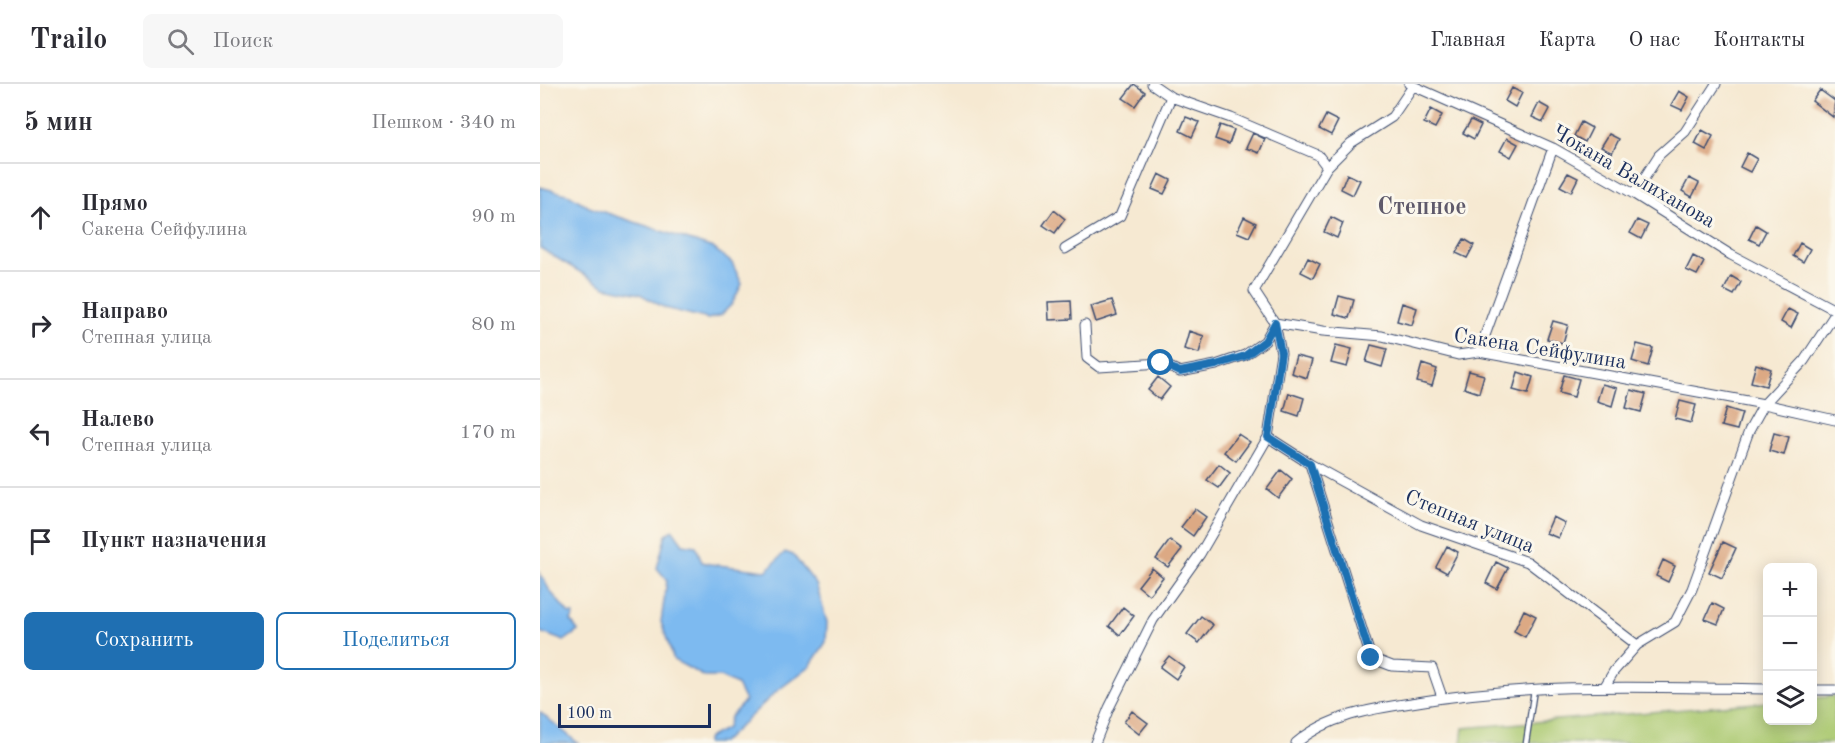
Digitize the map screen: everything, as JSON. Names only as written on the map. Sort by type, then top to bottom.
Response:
[{"type":"street","points":[[1152,84],[1172,97],[1232,118],[1318,155],[1327,167]]},
{"type":"street","points":[[1634,194],[1659,155],[1685,132],[1716,84]]},
{"type":"street","points":[[1095,743],[1109,708],[1153,620],[1200,554],[1268,437],[1281,353],[1275,323],[1254,291],[1327,167],[1351,143],[1392,117],[1411,85]]},
{"type":"street","name":"Чокана Валиханова","points":[[1411,85],[1553,148],[1634,194],[1731,255],[1835,312]]},
{"type":"street","points":[[1065,249],[1119,216],[1172,97]]},
{"type":"street","points":[[1479,352],[1553,148]]},
{"type":"street","points":[[1605,686],[1614,671],[1637,645],[1675,622],[1692,589],[1749,431],[1764,404],[1804,361],[1835,312]]},
{"type":"street","points":[[1085,325],[1088,358],[1099,367],[1161,363],[1180,372],[1216,365],[1245,356],[1265,341],[1275,323]]},
{"type":"street","name":"Сакена Сейфулина","points":[[1275,323],[1323,332],[1382,336],[1458,355],[1479,352],[1764,404],[1835,420]]},
{"type":"street","name":"Степная улица","points":[[1268,437],[1310,464],[1421,525],[1528,562],[1637,645]]},
{"type":"street","points":[[1310,464],[1371,658],[1392,666],[1432,668],[1442,697]]},
{"type":"street","points":[[1296,743],[1312,730],[1338,718],[1442,697],[1534,688],[1605,686],[1763,689]]},
{"type":"street","points":[[1817,690],[1835,690]]},
{"type":"lane","points":[[1526,743],[1534,688]]},
{"type":"green space","points":[[1835,696],[1835,743],[1461,743],[1463,728],[1763,702],[1763,725],[1817,725],[1817,698]]},
{"type":"water","points":[[540,187],[570,195],[589,207],[713,248],[732,263],[742,284],[732,304],[721,315],[708,319],[665,308],[640,294],[605,287],[540,248]]},
{"type":"water","points":[[673,530],[683,544],[696,546],[702,562],[710,564],[766,571],[785,552],[793,555],[816,584],[827,622],[826,642],[810,666],[777,691],[722,743],[706,743],[708,738],[727,728],[730,717],[745,701],[737,685],[720,677],[705,677],[674,660],[661,622],[667,580],[657,568],[666,534]]},
{"type":"water","points":[[540,573],[550,591],[569,614],[574,614],[571,621],[578,631],[564,641],[540,632]]},
{"type":"water","points":[[540,712],[578,743],[540,743]]},
{"type":"building","points":[[1134,84],[1145,92],[1135,106],[1123,98]]},
{"type":"building","points":[[1512,88],[1522,93],[1515,107],[1505,101]]},
{"type":"building","points":[[1820,90],[1835,101],[1833,117],[1812,101]]},
{"type":"building","points":[[1679,91],[1689,97],[1682,110],[1671,105]]},
{"type":"building","points":[[1539,103],[1550,109],[1543,122],[1532,117]]},
{"type":"building","points":[[1431,109],[1442,115],[1435,128],[1424,123]]},
{"type":"building","points":[[1326,115],[1338,121],[1331,135],[1319,129]]},
{"type":"building","points":[[1186,117],[1199,122],[1192,137],[1180,131]]},
{"type":"building","points":[[1471,120],[1481,125],[1474,139],[1463,133]]},
{"type":"building","points":[[1581,122],[1592,128],[1585,142],[1574,136]]},
{"type":"building","points":[[1220,125],[1234,130],[1229,144],[1215,139]]},
{"type":"building","points":[[1702,130],[1713,136],[1706,150],[1695,144]]},
{"type":"building","points":[[1253,133],[1265,139],[1259,153],[1246,148]]},
{"type":"building","points":[[1609,134],[1619,139],[1612,153],[1601,147]]},
{"type":"building","points":[[1507,138],[1518,144],[1511,157],[1500,151]]},
{"type":"building","points":[[1747,153],[1757,159],[1750,172],[1740,167]]},
{"type":"building","points":[[1568,173],[1578,178],[1571,192],[1560,186]]},
{"type":"building","points":[[1159,174],[1171,180],[1164,194],[1152,189]]},
{"type":"building","points":[[1347,174],[1360,180],[1353,195],[1341,189]]},
{"type":"building","points":[[1689,178],[1699,183],[1692,197],[1682,191]]},
{"type":"building","points":[[1054,210],[1065,219],[1055,233],[1043,225]]},
{"type":"building","points":[[1244,217],[1256,223],[1249,237],[1237,232]]},
{"type":"building","points":[[1331,217],[1343,223],[1337,238],[1324,232]]},
{"type":"building","points":[[1637,220],[1648,225],[1641,239],[1630,233]]},
{"type":"building","points":[[1756,225],[1766,231],[1759,244],[1749,239]]},
{"type":"building","points":[[1464,239],[1474,245],[1467,258],[1456,253]]},
{"type":"building","points":[[1800,243],[1810,249],[1803,262],[1793,256]]},
{"type":"building","points":[[1693,256],[1704,262],[1697,275],[1686,270]]},
{"type":"building","points":[[1308,258],[1320,264],[1313,278],[1301,272]]},
{"type":"building","points":[[1731,276],[1741,282],[1734,295],[1724,290]]},
{"type":"building","points":[[1339,296],[1354,300],[1349,318],[1334,314]]},
{"type":"building","points":[[1112,300],[1117,315],[1096,322],[1091,306]]},
{"type":"building","points":[[1071,301],[1072,319],[1049,320],[1048,302]]},
{"type":"building","points":[[1402,303],[1417,308],[1412,325],[1397,321]]},
{"type":"building","points":[[1788,309],[1798,314],[1791,328],[1781,322]]},
{"type":"building","points":[[1553,321],[1568,325],[1563,343],[1547,339]]},
{"type":"building","points":[[1189,331],[1204,336],[1199,353],[1184,349]]},
{"type":"building","points":[[1637,344],[1653,348],[1648,366],[1632,361]]},
{"type":"building","points":[[1336,345],[1352,349],[1347,367],[1331,363]]},
{"type":"building","points":[[1371,345],[1387,349],[1382,367],[1366,362]]},
{"type":"building","points":[[1296,356],[1312,360],[1307,378],[1291,373]]},
{"type":"building","points":[[1422,364],[1437,369],[1432,386],[1417,382]]},
{"type":"building","points":[[1756,364],[1771,369],[1766,386],[1751,382]]},
{"type":"building","points":[[1469,371],[1484,375],[1479,393],[1464,388]]},
{"type":"building","points":[[1518,372],[1533,377],[1528,394],[1513,390]]},
{"type":"building","points":[[1564,375],[1579,379],[1574,397],[1559,393]]},
{"type":"building","points":[[1158,377],[1170,387],[1160,400],[1148,390]]},
{"type":"building","points":[[1602,384],[1617,388],[1612,406],[1597,401]]},
{"type":"building","points":[[1631,390],[1646,394],[1641,412],[1626,408]]},
{"type":"building","points":[[1289,393],[1304,398],[1299,416],[1284,411]]},
{"type":"building","points":[[1680,401],[1696,405],[1691,423],[1675,419]]},
{"type":"building","points":[[1726,408],[1742,413],[1737,430],[1721,426]]},
{"type":"building","points":[[1774,433],[1789,437],[1784,455],[1769,451]]},
{"type":"building","points":[[1238,434],[1250,442],[1236,461],[1224,452]]},
{"type":"building","points":[[1219,464],[1230,473],[1219,488],[1207,480]]},
{"type":"building","points":[[1281,470],[1292,479],[1278,498],[1267,489]]},
{"type":"building","points":[[1195,509],[1206,517],[1193,536],[1181,527]]},
{"type":"building","points":[[1553,517],[1565,523],[1558,538],[1546,533]]},
{"type":"building","points":[[1170,540],[1182,549],[1168,567],[1156,559]]},
{"type":"building","points":[[1723,542],[1736,548],[1722,578],[1709,572]]},
{"type":"building","points":[[1447,546],[1458,552],[1447,573],[1436,567]]},
{"type":"building","points":[[1663,560],[1675,566],[1668,582],[1656,576]]},
{"type":"building","points":[[1496,562],[1508,568],[1497,589],[1486,583]]},
{"type":"building","points":[[1152,568],[1163,577],[1149,595],[1138,586]]},
{"type":"building","points":[[1712,603],[1724,609],[1718,624],[1705,619]]},
{"type":"building","points":[[1123,607],[1134,616],[1120,635],[1109,626]]},
{"type":"building","points":[[1524,610],[1536,616],[1525,637],[1514,631]]},
{"type":"building","points":[[1201,616],[1213,625],[1199,643],[1187,634]]},
{"type":"building","points":[[1169,656],[1184,667],[1176,679],[1160,667]]},
{"type":"building","points":[[1132,711],[1148,723],[1139,734],[1124,722]]},
{"type":"district","name":"Степное","points":[[1422,206]]},
{"type":"route","points":[[1161,363],[1180,372],[1216,365],[1245,356],[1265,341],[1275,323],[1281,353],[1268,437],[1310,464],[1371,658]]}]
